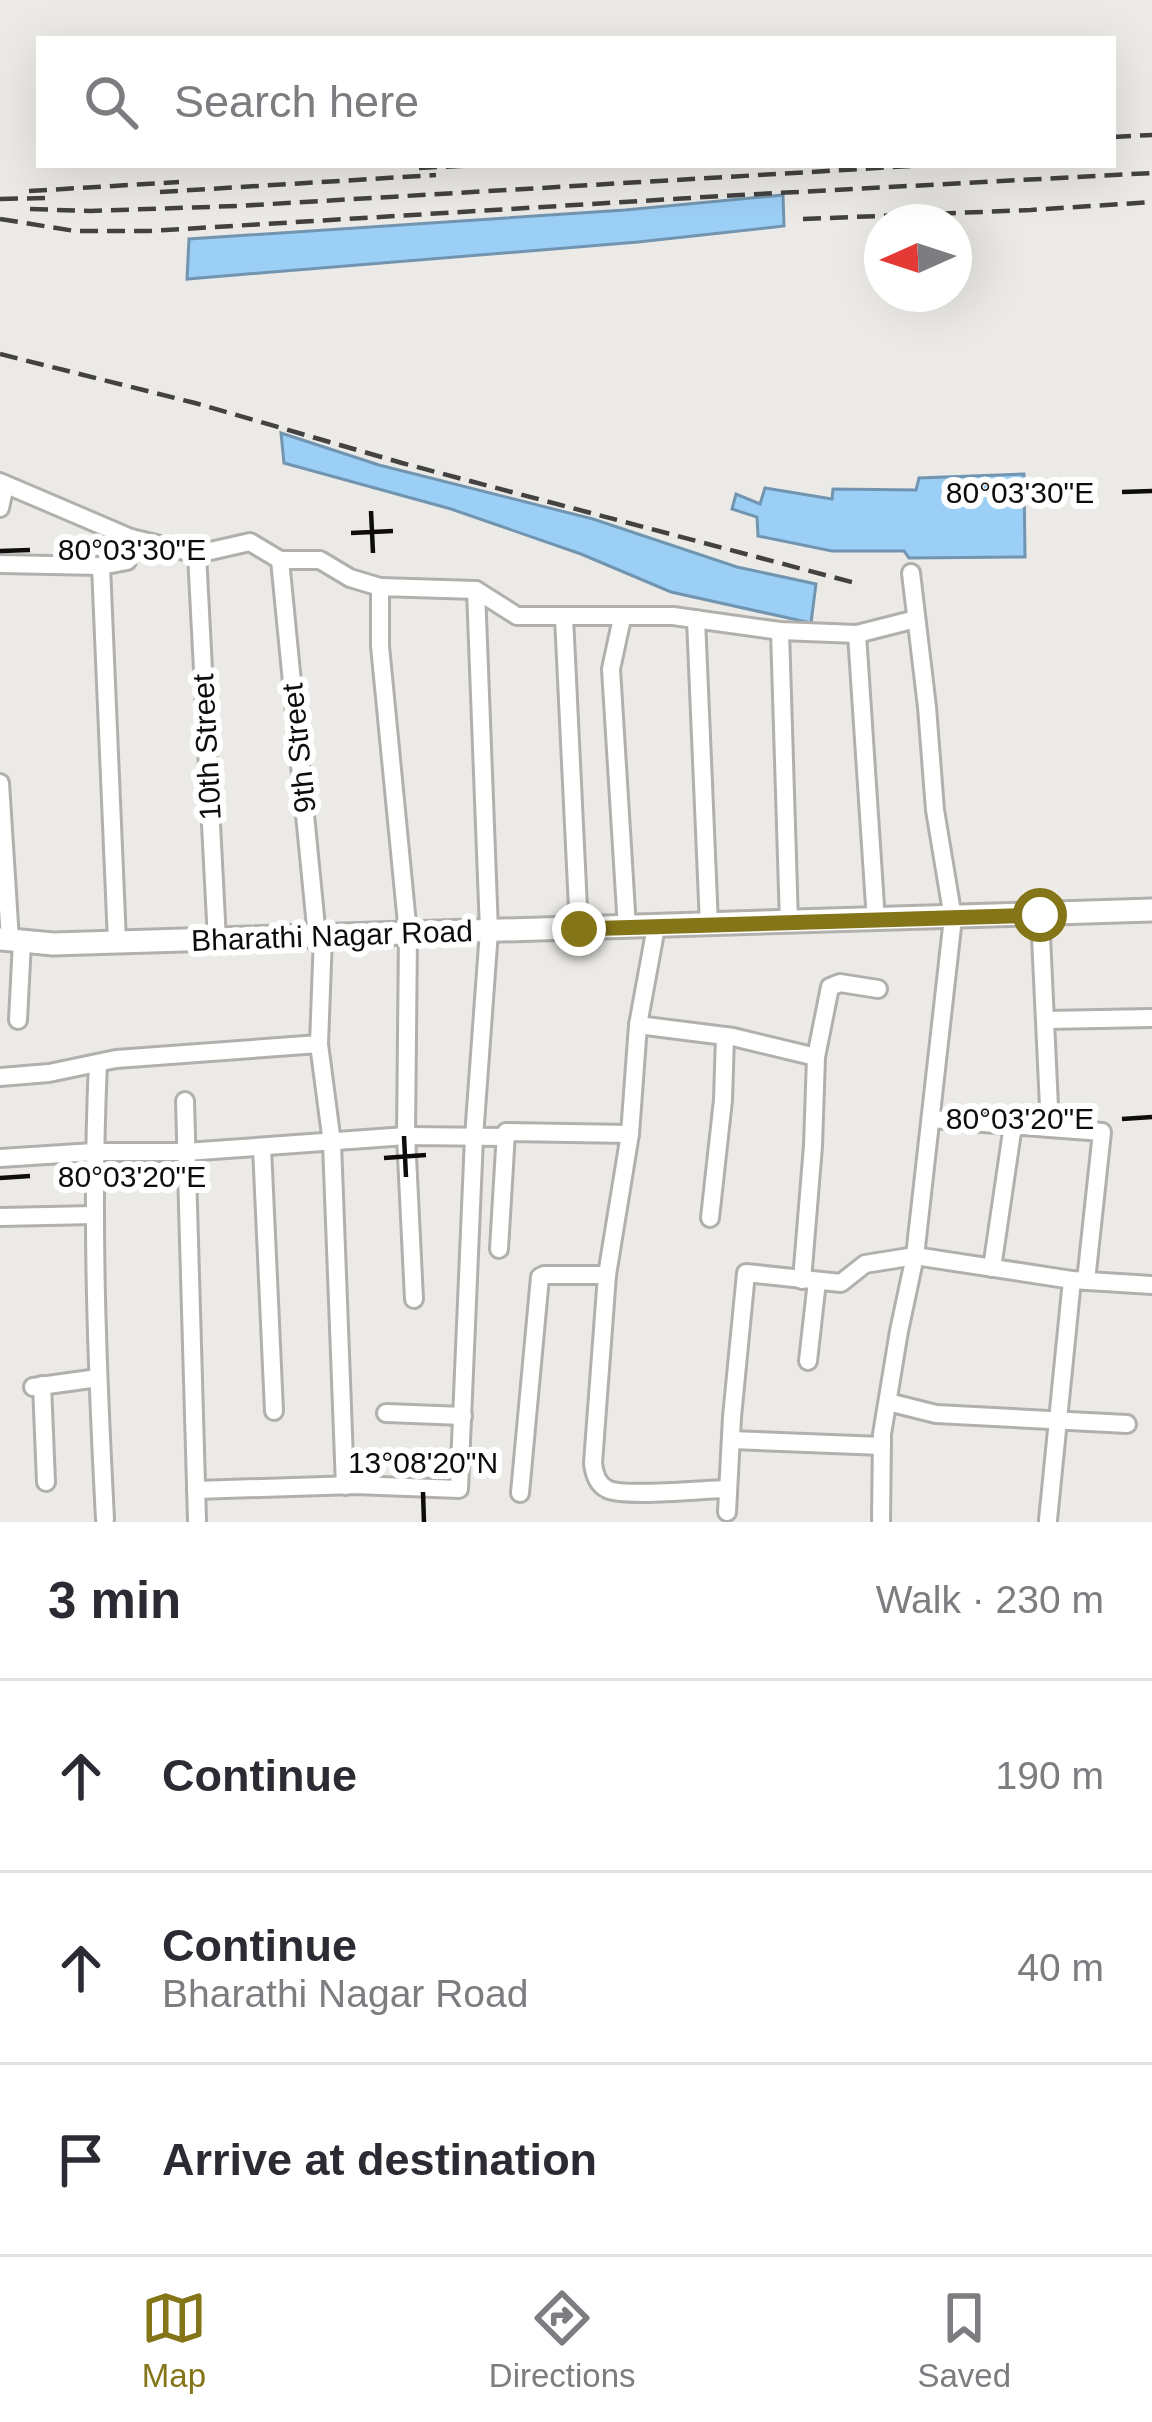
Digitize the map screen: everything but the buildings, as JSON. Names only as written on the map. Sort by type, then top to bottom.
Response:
[{"type":"main road","name":"Bharathi Nagar Road","points":[[10,940],[53,944],[217,940],[1152,910]]},
{"type":"street","points":[[0,508],[3,484],[131,538],[197,554],[250,542],[280,560],[320,560],[350,578],[380,586],[476,590],[517,616],[673,616],[779,631],[857,634],[916,619]]},
{"type":"street","points":[[0,564],[127,562],[131,538]]},
{"type":"street","name":"10th Street","points":[[197,554],[217,940]]},
{"type":"street","name":"9th Street","points":[[280,560],[320,937],[320,1044],[332,1143],[345,1486]]},
{"type":"street","points":[[101,566],[117,942]]},
{"type":"street","points":[[881,1522],[882,1446],[915,1256],[953,918],[935,810],[911,573]]},
{"type":"street","points":[[380,586],[380,646],[408,934],[406,1136],[414,1299]]},
{"type":"street","points":[[196,1490],[460,1489],[474,1137],[489,931],[476,590]]},
{"type":"street","points":[[564,617],[579,929]]},
{"type":"street","points":[[622,618],[611,669],[627,928]]},
{"type":"street","points":[[696,620],[710,926]]},
{"type":"street","points":[[779,631],[789,923]]},
{"type":"street","points":[[857,634],[876,921]]},
{"type":"street","points":[[0,783],[18,1020]]},
{"type":"street","points":[[1040,915],[1050,1128]]},
{"type":"street","points":[[656,927],[638,1025],[630,1135],[607,1275],[593,1463],[595,1476],[607,1489],[728,1489]]},
{"type":"street","points":[[808,1361],[816,1057],[830,988],[840,983],[878,989]]},
{"type":"street","points":[[1046,1020],[1152,1018]]},
{"type":"street","points":[[638,1025],[725,1036],[816,1057]]},
{"type":"street","points":[[710,1218],[725,1036]]},
{"type":"street","points":[[0,1077],[98,1063],[320,1044]]},
{"type":"street","points":[[98,1063],[94,1152],[105,1519]]},
{"type":"street","points":[[184,1101],[196,1520]]},
{"type":"street","points":[[931,1119],[1102,1132],[1058,1419],[1048,1520]]},
{"type":"street","points":[[992,1268],[1012,1126]]},
{"type":"street","points":[[499,1249],[506,1132],[630,1135]]},
{"type":"street","points":[[0,1158],[262,1148],[406,1136],[505,1137]]},
{"type":"street","points":[[262,1148],[274,1411]]},
{"type":"street","points":[[0,1217],[95,1215]]},
{"type":"street","points":[[727,1512],[746,1273],[841,1283],[865,1264],[915,1256],[1079,1280],[1152,1285]]},
{"type":"street","points":[[520,1493],[539,1277],[607,1275]]},
{"type":"street","points":[[46,1482],[36,1386],[98,1378]]},
{"type":"street","points":[[888,1402],[936,1414],[1127,1424]]},
{"type":"street","points":[[386,1413],[464,1416]]},
{"type":"street","points":[[731,1440],[882,1446]]},
{"type":"water","points":[[783,195],[784,226],[187,279],[189,239]]},
{"type":"water","points":[[281,433],[379,465],[593,519],[737,567],[816,584],[811,623],[671,592],[581,554],[451,509],[284,463]]},
{"type":"water","points":[[1024,474],[1025,557],[909,558],[904,551],[832,551],[758,536],[757,517],[732,509],[736,494],[760,504],[765,488],[832,499],[833,489],[916,490],[919,478]]},
{"type":"railway","points":[[1116,137],[1152,135]]},
{"type":"railway","points":[[30,209],[237,206],[877,168]]},
{"type":"railway","points":[[0,219],[75,231],[150,231],[1152,173]]},
{"type":"railway","points":[[160,192],[436,175]]},
{"type":"railway","points":[[29,191],[179,182]]},
{"type":"railway","points":[[0,199],[46,198]]},
{"type":"railway","points":[[803,219],[1152,202]]},
{"type":"railway","points":[[0,354],[859,584]]},
{"type":"route","points":[[579,929],[1040,915]]}]
